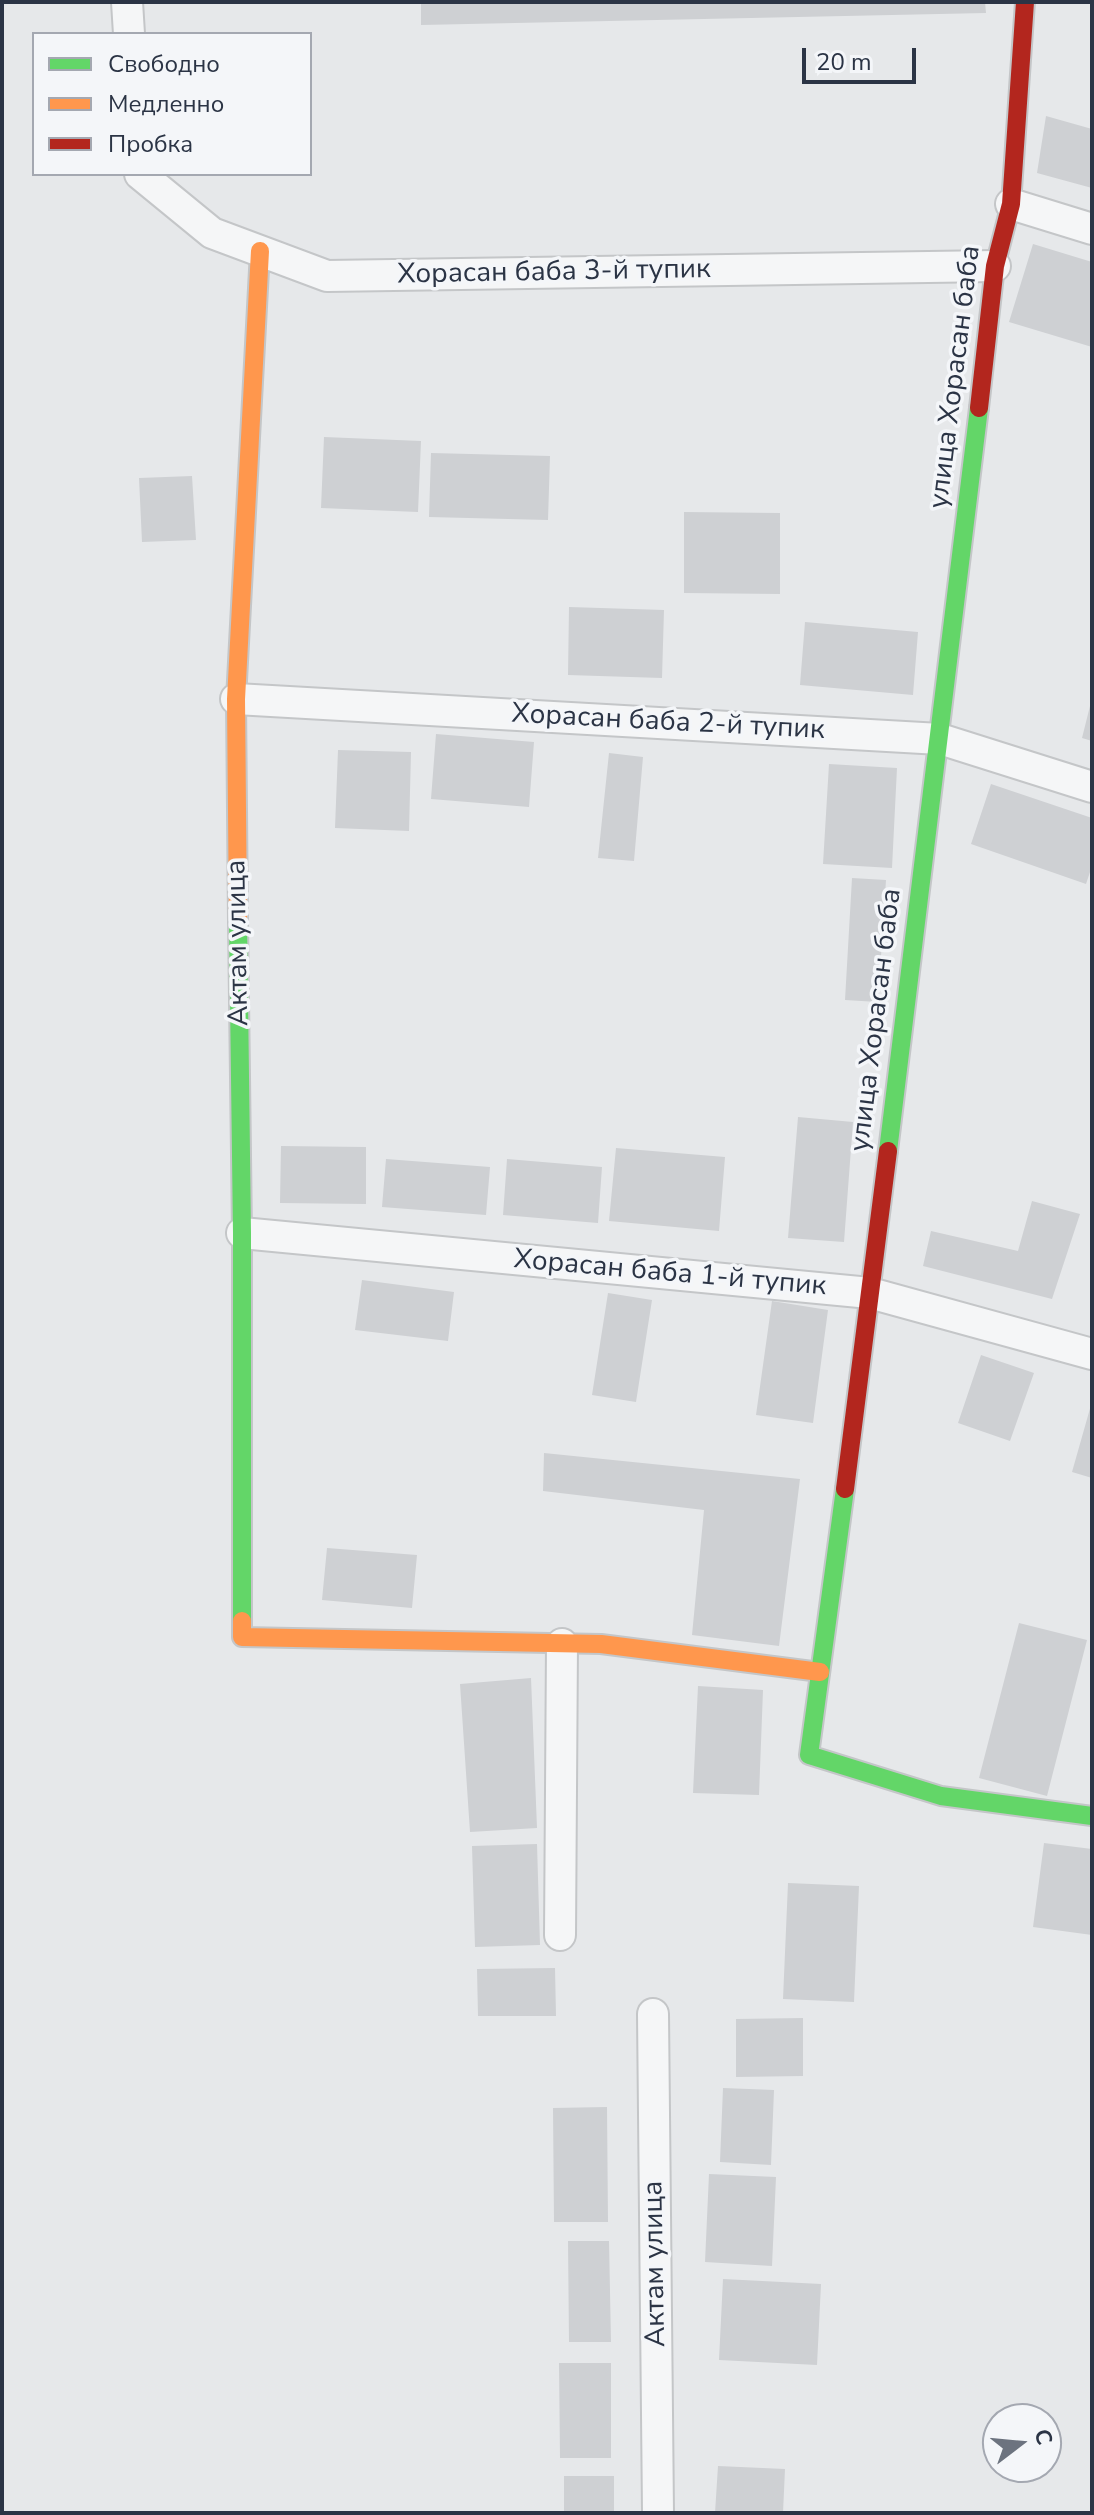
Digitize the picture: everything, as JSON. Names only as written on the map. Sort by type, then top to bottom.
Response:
[{"type":"street","points":[[127,2],[129,32]]},
{"type":"street","name":"улица Хорасан баба","points":[[1025,2],[1011,204],[995,266],[940,739],[809,1755],[941,1796],[1092,1816]]},
{"type":"street","name":"Хорасан баба 3-й тупик","points":[[142,176],[212,233],[327,276],[995,266]]},
{"type":"street","points":[[1011,204],[1092,229]]},
{"type":"street","name":"Актам улица","points":[[260,251],[236,699],[242,1233],[242,1637],[562,1644]]},
{"type":"street","name":"Хорасан баба 2-й тупик","points":[[236,699],[940,739],[1092,787]]},
{"type":"street","name":"Хорасан баба 1-й тупик","points":[[242,1233],[870,1293],[1092,1354]]},
{"type":"street","points":[[560,1935],[562,1644],[601,1644],[820,1672]]},
{"type":"street","name":"Актам улица","points":[[653,2014],[658,2513]]},
{"type":"building","points":[[421,2],[985,2],[986,13],[421,25]]},
{"type":"building","points":[[1046,116],[1092,129],[1092,188],[1037,173]]},
{"type":"building","points":[[1033,244],[1092,262],[1092,347],[1009,322]]},
{"type":"building","points":[[324,437],[421,441],[418,512],[321,508]]},
{"type":"building","points":[[431,453],[550,456],[548,520],[429,517]]},
{"type":"building","points":[[192,476],[196,540],[142,542],[139,478]]},
{"type":"building","points":[[684,512],[780,513],[780,594],[684,593]]},
{"type":"building","points":[[569,607],[664,610],[662,678],[568,675]]},
{"type":"building","points":[[805,622],[918,632],[913,695],[800,685]]},
{"type":"building","points":[[1092,702],[1092,741],[1082,738]]},
{"type":"building","points":[[436,734],[534,742],[529,807],[431,799]]},
{"type":"building","points":[[338,750],[411,752],[409,831],[335,828]]},
{"type":"building","points":[[609,753],[643,757],[634,861],[598,858]]},
{"type":"building","points":[[829,764],[897,768],[892,868],[823,864]]},
{"type":"building","points":[[991,784],[1092,818],[1092,866],[1086,884],[971,844]]},
{"type":"building","points":[[852,878],[886,880],[878,1002],[845,1000]]},
{"type":"building","points":[[798,1117],[853,1122],[844,1242],[788,1238]]},
{"type":"building","points":[[281,1146],[366,1147],[366,1204],[280,1203]]},
{"type":"building","points":[[616,1148],[725,1157],[719,1231],[609,1221]]},
{"type":"building","points":[[386,1159],[490,1167],[486,1215],[382,1207]]},
{"type":"building","points":[[507,1159],[602,1167],[598,1223],[503,1215]]},
{"type":"building","points":[[1032,1201],[1080,1214],[1052,1299],[923,1266],[931,1231],[1018,1251]]},
{"type":"building","points":[[362,1280],[454,1292],[448,1341],[355,1330]]},
{"type":"building","points":[[608,1293],[652,1300],[636,1402],[592,1395]]},
{"type":"building","points":[[772,1301],[828,1310],[813,1423],[756,1415]]},
{"type":"building","points":[[981,1355],[1034,1373],[1010,1441],[958,1423]]},
{"type":"building","points":[[1092,1405],[1092,1478],[1072,1472]]},
{"type":"building","points":[[544,1453],[800,1479],[779,1646],[692,1635],[704,1510],[543,1491]]},
{"type":"building","points":[[327,1548],[417,1555],[412,1608],[322,1600]]},
{"type":"building","points":[[1019,1623],[1087,1640],[1047,1796],[979,1778]]},
{"type":"building","points":[[531,1678],[537,1828],[470,1832],[460,1684]]},
{"type":"building","points":[[698,1686],[763,1690],[759,1795],[693,1793]]},
{"type":"building","points":[[1044,1843],[1092,1849],[1092,1935],[1033,1927]]},
{"type":"building","points":[[537,1844],[540,1945],[475,1947],[472,1846]]},
{"type":"building","points":[[788,1883],[859,1886],[854,2002],[783,1999]]},
{"type":"building","points":[[555,1968],[556,2016],[478,2016],[477,1969]]},
{"type":"building","points":[[803,2018],[803,2076],[736,2077],[736,2019]]},
{"type":"building","points":[[723,2088],[774,2090],[771,2165],[720,2162]]},
{"type":"building","points":[[607,2107],[608,2222],[554,2222],[553,2108]]},
{"type":"building","points":[[709,2174],[776,2177],[772,2266],[705,2262]]},
{"type":"building","points":[[568,2241],[609,2241],[611,2342],[569,2342]]},
{"type":"building","points":[[723,2279],[821,2284],[817,2365],[719,2360]]},
{"type":"building","points":[[559,2363],[611,2363],[611,2458],[560,2458]]},
{"type":"building","points":[[718,2466],[785,2469],[783,2513],[715,2513]]},
{"type":"building","points":[[564,2476],[614,2476],[614,2513],[564,2513]]},
{"type":"traffic: fast","points":[[888,1151],[979,408]]},
{"type":"traffic: fast","points":[[238,921],[242,1621]]},
{"type":"traffic: fast","points":[[845,1489],[809,1755],[941,1796],[1092,1816]]},
{"type":"traffic: slow","points":[[238,921],[236,699],[260,251]]},
{"type":"traffic: slow","points":[[242,1621],[242,1637],[601,1644],[820,1672]]},
{"type":"traffic: jam","points":[[979,408],[995,266],[1011,204],[1025,2]]},
{"type":"traffic: jam","points":[[845,1489],[888,1151]]}]
